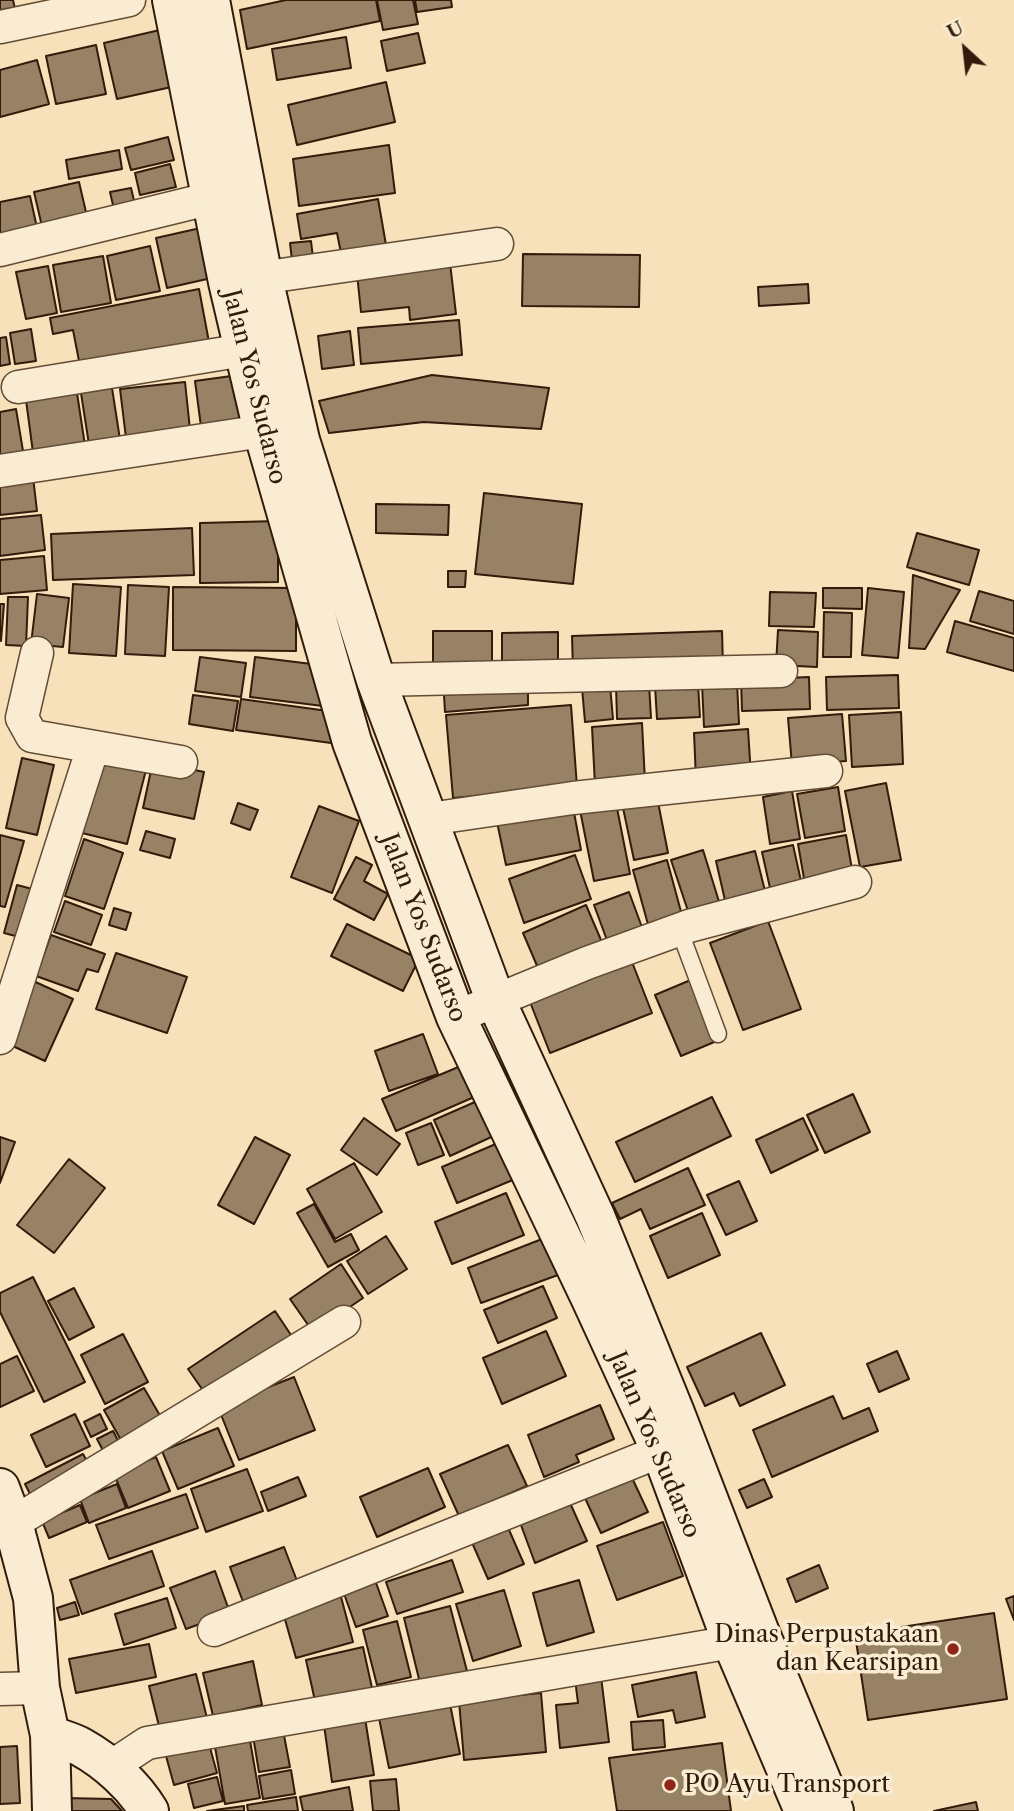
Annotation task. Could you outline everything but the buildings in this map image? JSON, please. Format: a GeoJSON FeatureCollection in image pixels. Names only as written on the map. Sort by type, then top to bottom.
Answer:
{"type":"FeatureCollection","features":[{"type":"Feature","properties":{"kind":"main road","name":"Jalan Yos Sudarso"},"geometry":{"type":"LineString","coordinates":[[172,0],[212,198],[245,280],[300,440],[309,528],[352,742],[456,1017],[591,1299],[746,1637],[834,1811]]}},
{"type":"Feature","properties":{"kind":"main road","name":"Jalan Yos Sudarso"},"geometry":{"type":"LineString","coordinates":[[210,0],[245,280],[244,350],[263,431],[376,680],[495,999],[595,1216],[675,1413],[804,1811]]}},
{"type":"Feature","properties":{"kind":"main road"},"geometry":{"type":"LineString","coordinates":[[0,1488],[13,1523],[33,1598],[40,1688],[50,1735],[51,1811]]}},
{"type":"Feature","properties":{"kind":"main road"},"geometry":{"type":"LineString","coordinates":[[50,1735],[81,1747],[109,1768],[137,1791],[149,1811]]}},
{"type":"Feature","properties":{"kind":"street"},"geometry":{"type":"LineString","coordinates":[[0,27],[129,0]]}},
{"type":"Feature","properties":{"kind":"street"},"geometry":{"type":"LineString","coordinates":[[0,250],[212,198]]}},
{"type":"Feature","properties":{"kind":"street"},"geometry":{"type":"LineString","coordinates":[[245,280],[497,244]]}},
{"type":"Feature","properties":{"kind":"street"},"geometry":{"type":"LineString","coordinates":[[18,387],[244,350]]}},
{"type":"Feature","properties":{"kind":"street"},"geometry":{"type":"LineString","coordinates":[[0,471],[263,431]]}},
{"type":"Feature","properties":{"kind":"street"},"geometry":{"type":"LineString","coordinates":[[37,653],[22,718],[32,736],[181,762]]}},
{"type":"Feature","properties":{"kind":"street"},"geometry":{"type":"LineString","coordinates":[[376,680],[781,670]]}},
{"type":"Feature","properties":{"kind":"street"},"geometry":{"type":"LineString","coordinates":[[0,1038],[93,747]]}},
{"type":"Feature","properties":{"kind":"street"},"geometry":{"type":"LineString","coordinates":[[429,818],[573,798],[826,771]]}},
{"type":"Feature","properties":{"kind":"street"},"geometry":{"type":"LineString","coordinates":[[456,1017],[495,999],[679,929],[855,882]]}},
{"type":"Feature","properties":{"kind":"street"},"geometry":{"type":"LineString","coordinates":[[13,1523],[344,1322]]}},
{"type":"Feature","properties":{"kind":"street"},"geometry":{"type":"LineString","coordinates":[[214,1630],[661,1451]]}},
{"type":"Feature","properties":{"kind":"street"},"geometry":{"type":"LineString","coordinates":[[109,1768],[146,1743],[746,1637]]}},
{"type":"Feature","properties":{"kind":"street"},"geometry":{"type":"LineString","coordinates":[[0,1689],[40,1688]]}},
{"type":"Feature","properties":{"kind":"lane"},"geometry":{"type":"LineString","coordinates":[[679,929],[718,1034]]}},
{"type":"Feature","properties":{"kind":"place","name":"Dinas Perpustakaan dan Kearsipan"},"geometry":{"type":"Point","coordinates":[953,1649]}},
{"type":"Feature","properties":{"kind":"place","name":"PO Ayu Transport"},"geometry":{"type":"Point","coordinates":[670,1785]}}]}
